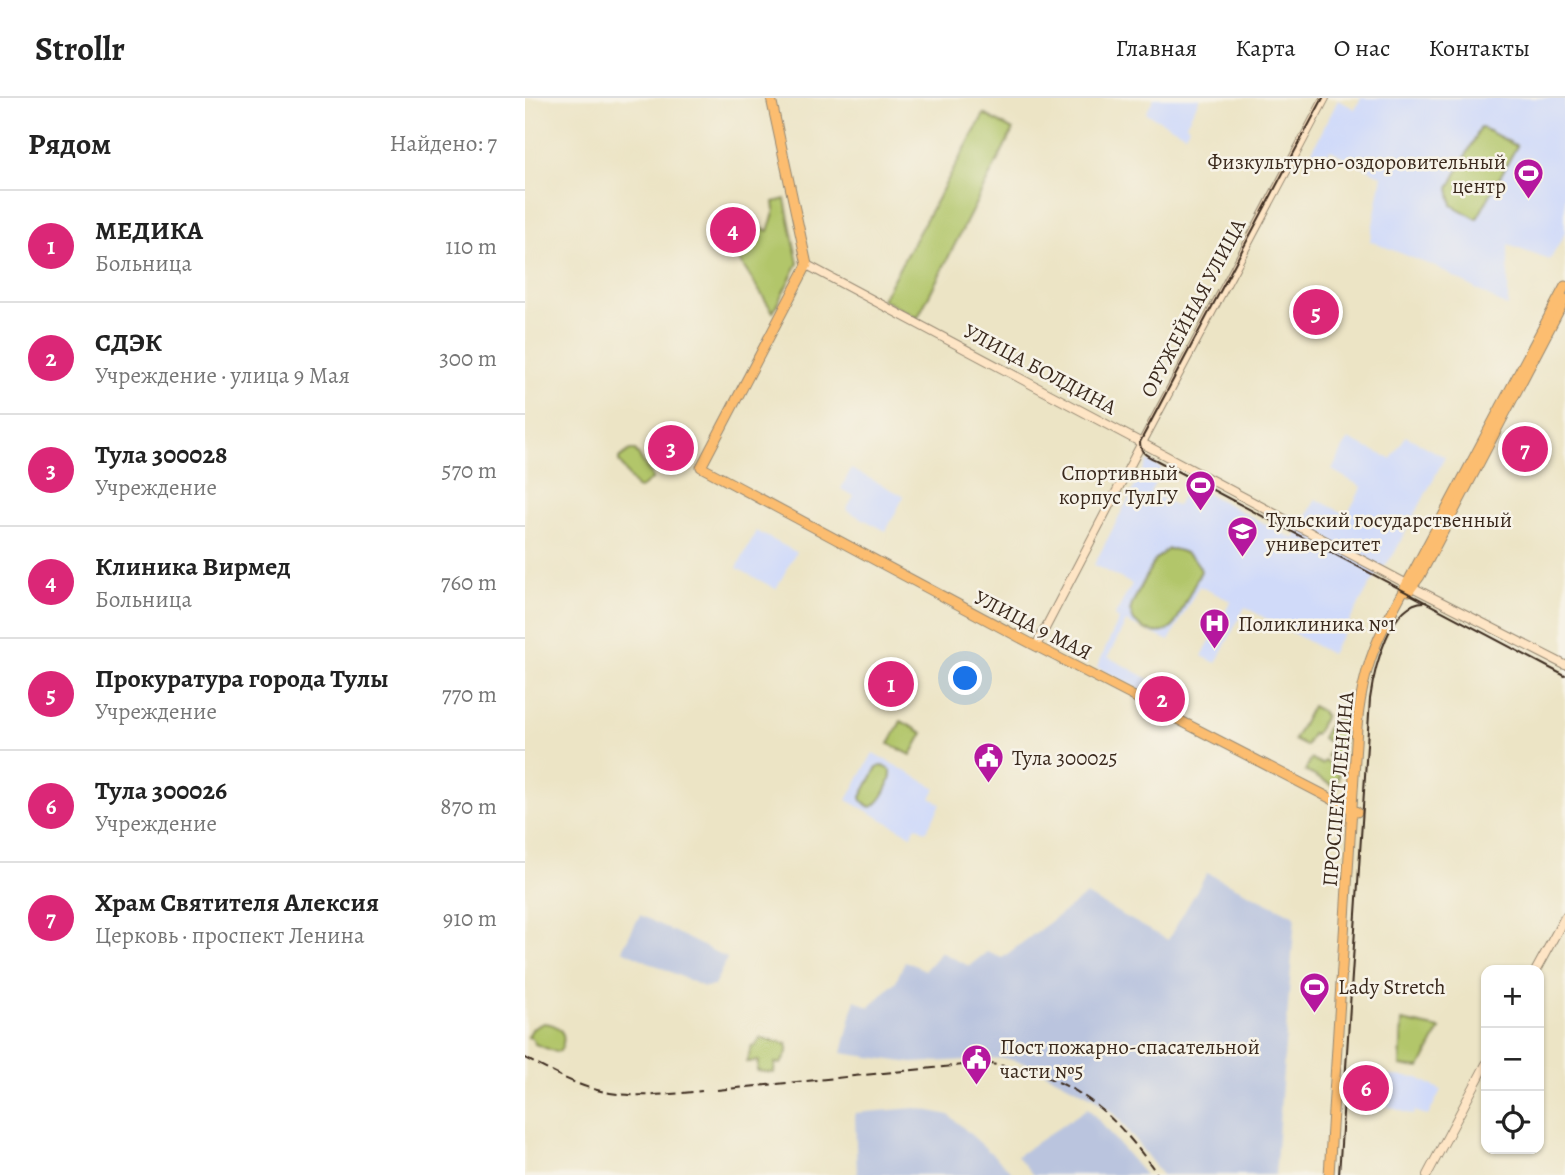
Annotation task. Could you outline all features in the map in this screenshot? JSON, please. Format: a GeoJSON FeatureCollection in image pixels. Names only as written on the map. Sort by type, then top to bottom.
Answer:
{"type":"FeatureCollection","features":[{"type":"Feature","properties":{"kind":"main road"},"geometry":{"type":"LineString","coordinates":[[771,98],[807,265]]}},
{"type":"Feature","properties":{"kind":"main road","name":"УЛИЦА 9 МАЯ"},"geometry":{"type":"LineString","coordinates":[[807,265],[701,467],[1036,646],[1354,811]]}},
{"type":"Feature","properties":{"kind":"main road","name":"ПРОСПЕКТ ЛЕНИНА"},"geometry":{"type":"LineString","coordinates":[[1515,389],[1565,286]]}},
{"type":"Feature","properties":{"kind":"main road","name":"ПРОСПЕКТ ЛЕНИНА"},"geometry":{"type":"LineString","coordinates":[[1331,1175],[1354,811],[1371,672],[1388,628],[1410,585],[1565,299]]}},
{"type":"Feature","properties":{"kind":"main road","name":"ПРОСПЕКТ ЛЕНИНА"},"geometry":{"type":"LineString","coordinates":[[1354,811],[1353,790],[1361,694],[1373,651],[1410,585]]}},
{"type":"Feature","properties":{"kind":"street","name":"ОРУЖЕЙНАЯ УЛИЦА"},"geometry":{"type":"LineString","coordinates":[[1036,646],[1325,98]]}},
{"type":"Feature","properties":{"kind":"street","name":"УЛИЦА БОЛДИНА"},"geometry":{"type":"LineString","coordinates":[[807,265],[1565,665]]}},
{"type":"Feature","properties":{"kind":"street"},"geometry":{"type":"LineString","coordinates":[[1539,965],[1565,917]]}},
{"type":"Feature","properties":{"kind":"street"},"geometry":{"type":"LineString","coordinates":[[1544,966],[1565,926]]}},
{"type":"Feature","properties":{"kind":"street"},"geometry":{"type":"LineString","coordinates":[[1427,1175],[1481,1073]]}},
{"type":"Feature","properties":{"kind":"street"},"geometry":{"type":"LineString","coordinates":[[1433,1175],[1481,1085]]}},
{"type":"Feature","properties":{"kind":"shaded area"},"geometry":{"type":"Polygon","coordinates":[[[1154,98],[1200,98],[1186,124],[1189,127],[1185,134],[1146,113],[1154,98]]]}},
{"type":"Feature","properties":{"kind":"shaded area"},"geometry":{"type":"Polygon","coordinates":[[[1361,98],[1565,98],[1565,233],[1550,260],[1508,245],[1508,307],[1438,268],[1370,241],[1382,176],[1330,150],[1324,160],[1311,153],[1338,100],[1355,109],[1361,98]]]}},
{"type":"Feature","properties":{"kind":"shaded area","name":"Тульский государственный университет"},"geometry":{"type":"Polygon","coordinates":[[[1406,436],[1445,457],[1394,554],[1370,585],[1331,654],[1245,607],[1216,663],[1202,656],[1231,601],[1199,586],[1169,641],[1126,622],[1108,657],[1153,681],[1147,693],[1097,667],[1119,619],[1114,617],[1132,584],[1094,565],[1148,461],[1162,469],[1150,493],[1177,506],[1189,484],[1294,539],[1316,499],[1347,515],[1362,487],[1332,470],[1348,439],[1391,459],[1406,436]]]}},
{"type":"Feature","properties":{"kind":"shaded area"},"geometry":{"type":"Polygon","coordinates":[[[851,469],[904,496],[886,531],[846,510],[854,496],[841,489],[851,469]]]}},
{"type":"Feature","properties":{"kind":"shaded area"},"geometry":{"type":"Polygon","coordinates":[[[756,531],[796,552],[776,589],[737,568],[756,531]]]}},
{"type":"Feature","properties":{"kind":"shaded area"},"geometry":{"type":"Polygon","coordinates":[[[873,753],[936,788],[931,798],[941,804],[926,832],[916,826],[911,835],[847,800],[873,753]]]}},
{"type":"Feature","properties":{"kind":"shaded area"},"geometry":{"type":"Polygon","coordinates":[[[1207,873],[1295,916],[1275,1175],[1162,1175],[1115,1114],[1092,1097],[1028,1064],[1003,1058],[912,1063],[842,1053],[855,1000],[870,1007],[896,981],[905,961],[925,970],[941,952],[969,966],[987,952],[1002,958],[1086,895],[1168,940],[1207,873]]]}},
{"type":"Feature","properties":{"kind":"shaded area"},"geometry":{"type":"Polygon","coordinates":[[[640,915],[727,958],[714,986],[704,987],[622,950],[640,915]]]}},
{"type":"Feature","properties":{"kind":"shaded area"},"geometry":{"type":"Polygon","coordinates":[[[1380,1075],[1418,1078],[1441,1090],[1428,1116],[1415,1111],[1413,1115],[1378,1103],[1380,1075]]]}},
{"type":"Feature","properties":{"kind":"shaded area"},"geometry":{"type":"Polygon","coordinates":[[[916,1108],[949,1115],[1012,1172],[1009,1175],[857,1175],[855,1113],[916,1108]]]}},
{"type":"Feature","properties":{"kind":"shaded area"},"geometry":{"type":"Polygon","coordinates":[[[1088,1108],[1145,1175],[1033,1175],[1017,1156],[1088,1108]]]}},
{"type":"Feature","properties":{"kind":"green space"},"geometry":{"type":"Polygon","coordinates":[[[984,114],[1013,130],[916,321],[916,317],[882,299],[984,114]]]}},
{"type":"Feature","properties":{"kind":"green space"},"geometry":{"type":"Polygon","coordinates":[[[1481,127],[1517,146],[1477,219],[1452,205],[1449,188],[1481,127]]]}},
{"type":"Feature","properties":{"kind":"green space"},"geometry":{"type":"Polygon","coordinates":[[[785,199],[798,263],[773,312],[734,252],[750,223],[768,231],[775,210],[774,202],[785,199]]]}},
{"type":"Feature","properties":{"kind":"green space"},"geometry":{"type":"Polygon","coordinates":[[[630,450],[635,450],[652,476],[652,479],[639,489],[619,461],[619,458],[630,450]]]}},
{"type":"Feature","properties":{"kind":"green space"},"geometry":{"type":"Polygon","coordinates":[[[1168,549],[1179,550],[1188,555],[1201,571],[1174,626],[1159,633],[1143,628],[1134,621],[1130,611],[1155,560],[1168,549]]]}},
{"type":"Feature","properties":{"kind":"green space"},"geometry":{"type":"Polygon","coordinates":[[[1312,706],[1325,716],[1306,746],[1294,740],[1312,706]]]}},
{"type":"Feature","properties":{"kind":"green space"},"geometry":{"type":"Polygon","coordinates":[[[1336,717],[1346,723],[1341,762],[1327,756],[1333,744],[1322,738],[1332,719],[1335,720],[1336,717]]]}},
{"type":"Feature","properties":{"kind":"green space"},"geometry":{"type":"Polygon","coordinates":[[[901,721],[923,733],[911,755],[889,744],[901,721]]]}},
{"type":"Feature","properties":{"kind":"green space"},"geometry":{"type":"Polygon","coordinates":[[[1311,759],[1322,764],[1325,761],[1337,767],[1337,788],[1305,771],[1311,759]]]}},
{"type":"Feature","properties":{"kind":"green space"},"geometry":{"type":"Polygon","coordinates":[[[883,766],[891,771],[890,780],[886,791],[870,807],[861,797],[877,767],[883,766]]]}},
{"type":"Feature","properties":{"kind":"green space"},"geometry":{"type":"Polygon","coordinates":[[[1402,1021],[1440,1029],[1420,1068],[1400,1066],[1402,1021]]]}},
{"type":"Feature","properties":{"kind":"green space"},"geometry":{"type":"Polygon","coordinates":[[[543,1023],[561,1031],[564,1040],[560,1051],[535,1044],[532,1038],[528,1037],[532,1029],[543,1023]]]}},
{"type":"Feature","properties":{"kind":"green space"},"geometry":{"type":"Polygon","coordinates":[[[760,1038],[787,1044],[787,1052],[781,1064],[775,1063],[774,1073],[757,1071],[758,1061],[747,1062],[751,1047],[756,1045],[760,1038]]]}},
{"type":"Feature","properties":{"kind":"tram line"},"geometry":{"type":"LineString","coordinates":[[1323,98],[1140,442],[1141,449],[1150,457],[1565,676]]}},
{"type":"Feature","properties":{"kind":"tram line"},"geometry":{"type":"LineString","coordinates":[[1339,1175],[1370,699],[1380,655],[1394,624],[1413,604],[1426,602]]}},
{"type":"Feature","properties":{"kind":"railway"},"geometry":{"type":"LineString","coordinates":[[525,1058],[555,1074],[599,1091],[644,1095],[702,1091]]}},
{"type":"Feature","properties":{"kind":"railway"},"geometry":{"type":"LineString","coordinates":[[717,1090],[983,1063],[1013,1068],[1040,1075],[1085,1097],[1122,1130],[1158,1175]]}},
{"type":"Feature","properties":{"kind":"place","name":"Физкультурно-оздоровительный центр"},"geometry":{"type":"Point","coordinates":[1529,201]}},
{"type":"Feature","properties":{"kind":"place","name":"Клиника Вирмед"},"geometry":{"type":"Point","coordinates":[733,230]}},
{"type":"Feature","properties":{"kind":"place","name":"Прокуратура города Тулы"},"geometry":{"type":"Point","coordinates":[1316,312]}},
{"type":"Feature","properties":{"kind":"place","name":"Тула 300028"},"geometry":{"type":"Point","coordinates":[671,448]}},
{"type":"Feature","properties":{"kind":"place","name":"Храм Святителя Алексия"},"geometry":{"type":"Point","coordinates":[1525,449]}},
{"type":"Feature","properties":{"kind":"place","name":"Спортивный корпус ТулГУ"},"geometry":{"type":"Point","coordinates":[1201,512]}},
{"type":"Feature","properties":{"kind":"place","name":"Тульский государственный университет"},"geometry":{"type":"Point","coordinates":[1243,559]}},
{"type":"Feature","properties":{"kind":"place","name":"Поликлиника №1"},"geometry":{"type":"Point","coordinates":[1215,651]}},
{"type":"Feature","properties":{"kind":"place","name":"МЕДИКА"},"geometry":{"type":"Point","coordinates":[891,684]}},
{"type":"Feature","properties":{"kind":"place","name":"СДЭК"},"geometry":{"type":"Point","coordinates":[1162,699]}},
{"type":"Feature","properties":{"kind":"place","name":"Тула 300025"},"geometry":{"type":"Point","coordinates":[989,785]}},
{"type":"Feature","properties":{"kind":"place","name":"Lady Stretch"},"geometry":{"type":"Point","coordinates":[1315,1014]}},
{"type":"Feature","properties":{"kind":"place","name":"Пост пожарно-спасательной части №5"},"geometry":{"type":"Point","coordinates":[977,1086]}},
{"type":"Feature","properties":{"kind":"place","name":"Тула 300026"},"geometry":{"type":"Point","coordinates":[1366,1088]}}]}
